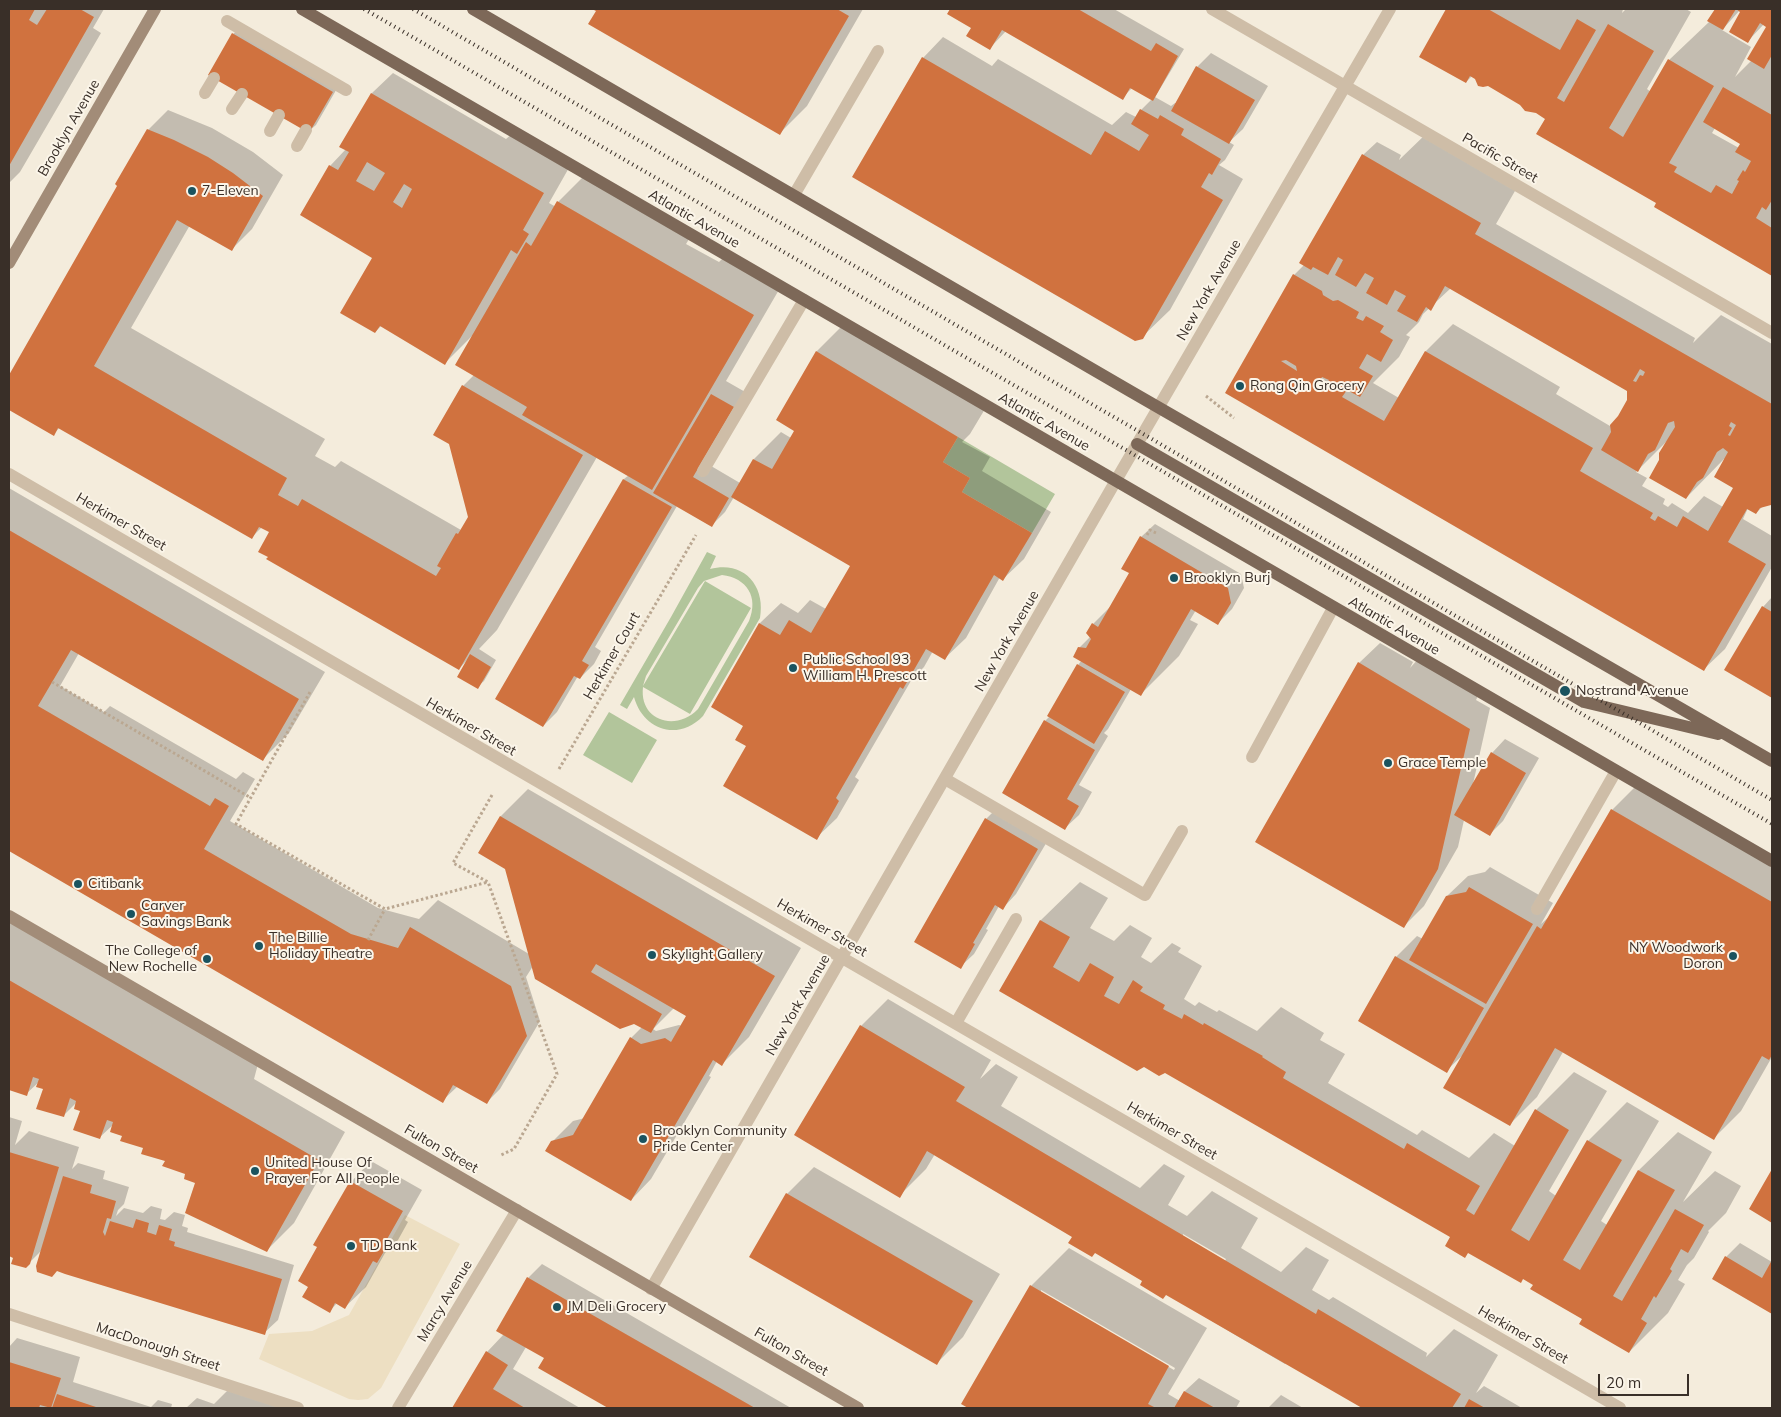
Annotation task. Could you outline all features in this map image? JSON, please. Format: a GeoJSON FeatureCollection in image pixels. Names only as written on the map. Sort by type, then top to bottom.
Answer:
{"type":"FeatureCollection","features":[{"type":"Feature","properties":{"kind":"main road","name":"Brooklyn Avenue"},"geometry":{"type":"LineString","coordinates":[[9,263],[155,9]]}},
{"type":"Feature","properties":{"kind":"main road","name":"Atlantic Avenue"},"geometry":{"type":"LineString","coordinates":[[302,9],[1115,482],[1772,861]]}},
{"type":"Feature","properties":{"kind":"main road"},"geometry":{"type":"LineString","coordinates":[[473,9],[1772,761]]}},
{"type":"Feature","properties":{"kind":"main road"},"geometry":{"type":"LineString","coordinates":[[1137,444],[1584,702],[1732,737]]}},
{"type":"Feature","properties":{"kind":"main road","name":"Fulton Street"},"geometry":{"type":"LineString","coordinates":[[9,916],[858,1408]]}},
{"type":"Feature","properties":{"kind":"street","name":"Pacific Street"},"geometry":{"type":"LineString","coordinates":[[1212,9],[1772,333]]}},
{"type":"Feature","properties":{"kind":"street","name":"New York Avenue"},"geometry":{"type":"LineString","coordinates":[[651,1289],[1115,482],[1390,9]]}},
{"type":"Feature","properties":{"kind":"street"},"geometry":{"type":"LineString","coordinates":[[227,21],[239,33],[331,86],[346,90]]}},
{"type":"Feature","properties":{"kind":"street"},"geometry":{"type":"LineString","coordinates":[[794,195],[878,52]]}},
{"type":"Feature","properties":{"kind":"street"},"geometry":{"type":"LineString","coordinates":[[205,93],[214,78]]}},
{"type":"Feature","properties":{"kind":"street"},"geometry":{"type":"LineString","coordinates":[[232,109],[242,94]]}},
{"type":"Feature","properties":{"kind":"street"},"geometry":{"type":"LineString","coordinates":[[270,131],[279,115]]}},
{"type":"Feature","properties":{"kind":"street"},"geometry":{"type":"LineString","coordinates":[[297,146],[306,130]]}},
{"type":"Feature","properties":{"kind":"street"},"geometry":{"type":"LineString","coordinates":[[703,471],[804,300]]}},
{"type":"Feature","properties":{"kind":"street","name":"Herkimer Street"},"geometry":{"type":"LineString","coordinates":[[9,474],[547,789],[956,1023],[1620,1408]]}},
{"type":"Feature","properties":{"kind":"street"},"geometry":{"type":"LineString","coordinates":[[1252,757],[1333,608]]}},
{"type":"Feature","properties":{"kind":"street"},"geometry":{"type":"LineString","coordinates":[[1537,909],[1616,771]]}},
{"type":"Feature","properties":{"kind":"street"},"geometry":{"type":"LineString","coordinates":[[945,779],[1145,895],[1182,831]]}},
{"type":"Feature","properties":{"kind":"street"},"geometry":{"type":"LineString","coordinates":[[956,1023],[1016,919]]}},
{"type":"Feature","properties":{"kind":"street","name":"Marcy Avenue"},"geometry":{"type":"LineString","coordinates":[[398,1408],[517,1210]]}},
{"type":"Feature","properties":{"kind":"street","name":"MacDonough Street"},"geometry":{"type":"LineString","coordinates":[[9,1314],[298,1408]]}},
{"type":"Feature","properties":{"kind":"path"},"geometry":{"type":"LineString","coordinates":[[1206,396],[1234,418]]}},
{"type":"Feature","properties":{"kind":"path"},"geometry":{"type":"LineString","coordinates":[[1147,535],[1150,530],[1156,533]]}},
{"type":"Feature","properties":{"kind":"path","name":"Herkimer Court"},"geometry":{"type":"LineString","coordinates":[[547,789],[696,535]]}},
{"type":"Feature","properties":{"kind":"path"},"geometry":{"type":"LineString","coordinates":[[52,682],[250,798]]}},
{"type":"Feature","properties":{"kind":"path"},"geometry":{"type":"LineString","coordinates":[[310,692],[236,824],[385,909],[488,882]]}},
{"type":"Feature","properties":{"kind":"path"},"geometry":{"type":"LineString","coordinates":[[492,795],[453,863],[488,882],[557,1074],[514,1149],[500,1155]]}},
{"type":"Feature","properties":{"kind":"path"},"geometry":{"type":"LineString","coordinates":[[368,940],[385,909]]}},
{"type":"Feature","properties":{"kind":"green space"},"geometry":{"type":"Polygon","coordinates":[[[958,437],[1055,494],[1032,533],[962,492],[970,478],[943,462],[958,437]]]}},
{"type":"Feature","properties":{"kind":"green space"},"geometry":{"type":"Polygon","coordinates":[[[707,552],[716,556],[710,569],[733,568],[742,572],[756,586],[759,595],[761,606],[760,618],[703,716],[683,729],[673,730],[662,729],[645,718],[634,697],[627,709],[620,705],[707,552]],[[722,575],[704,581],[698,588],[646,676],[643,686],[705,581],[751,608],[690,714],[643,687],[643,699],[653,715],[670,721],[680,720],[689,716],[698,709],[749,621],[753,604],[749,590],[738,580],[722,575]]]}},
{"type":"Feature","properties":{"kind":"green space"},"geometry":{"type":"Polygon","coordinates":[[[609,712],[657,740],[632,783],[583,755],[609,712]]]}},
{"type":"Feature","properties":{"kind":"shaded area"},"geometry":{"type":"Polygon","coordinates":[[[405,1215],[460,1244],[381,1388],[368,1399],[349,1399],[259,1359],[269,1334],[312,1331],[349,1315],[405,1215]]]}},
{"type":"Feature","properties":{"kind":"building"},"geometry":{"type":"Polygon","coordinates":[[[9,9],[35,9],[29,20],[37,25],[47,9],[80,9],[94,17],[9,166],[9,9]]]}},
{"type":"Feature","properties":{"kind":"building"},"geometry":{"type":"Polygon","coordinates":[[[592,9],[837,9],[849,16],[780,135],[588,24],[596,11],[592,9]]]}},
{"type":"Feature","properties":{"kind":"building"},"geometry":{"type":"Polygon","coordinates":[[[950,9],[1078,9],[1151,51],[1156,43],[1178,56],[1153,101],[1130,88],[1123,100],[1002,30],[990,50],[966,36],[971,28],[947,14],[950,9]]]}},
{"type":"Feature","properties":{"kind":"building"},"geometry":{"type":"Polygon","coordinates":[[[1446,9],[1488,9],[1560,50],[1577,19],[1596,30],[1557,98],[1564,102],[1608,24],[1654,51],[1609,128],[1623,137],[1668,59],[1714,86],[1669,163],[1677,167],[1674,172],[1711,193],[1716,185],[1732,194],[1739,181],[1737,180],[1743,170],[1745,172],[1751,161],[1735,152],[1740,144],[1703,122],[1723,87],[1772,115],[1772,200],[1766,210],[1762,207],[1756,218],[1772,228],[1772,276],[1654,207],[1656,203],[1536,134],[1545,119],[1536,113],[1525,111],[1520,105],[1488,86],[1478,86],[1475,79],[1470,76],[1466,83],[1419,57],[1446,9]]]}},
{"type":"Feature","properties":{"kind":"building"},"geometry":{"type":"Polygon","coordinates":[[[1715,9],[1736,9],[1723,30],[1707,21],[1715,9]]]}},
{"type":"Feature","properties":{"kind":"building"},"geometry":{"type":"Polygon","coordinates":[[[1736,9],[1772,9],[1772,55],[1764,69],[1747,59],[1766,27],[1760,23],[1748,43],[1729,32],[1740,12],[1736,9]]]}},
{"type":"Feature","properties":{"kind":"building"},"geometry":{"type":"Polygon","coordinates":[[[232,33],[333,92],[309,133],[208,75],[232,33]]]}},
{"type":"Feature","properties":{"kind":"building"},"geometry":{"type":"Polygon","coordinates":[[[922,57],[1091,155],[1105,131],[1139,151],[1149,135],[1131,124],[1140,109],[1158,119],[1160,115],[1184,129],[1181,135],[1221,159],[1212,175],[1209,173],[1201,187],[1223,200],[1143,339],[1135,341],[852,177],[922,57]]]}},
{"type":"Feature","properties":{"kind":"building"},"geometry":{"type":"Polygon","coordinates":[[[1196,66],[1255,100],[1229,144],[1171,111],[1196,66]]]}},
{"type":"Feature","properties":{"kind":"building"},"geometry":{"type":"Polygon","coordinates":[[[371,93],[544,193],[523,230],[529,234],[517,254],[511,250],[445,365],[380,326],[375,333],[340,313],[372,258],[300,215],[329,165],[338,170],[349,152],[339,147],[371,93]],[[367,162],[356,181],[374,191],[385,173],[367,162]],[[404,184],[393,202],[402,208],[412,189],[404,184]]]}},
{"type":"Feature","properties":{"kind":"building"},"geometry":{"type":"Polygon","coordinates":[[[147,129],[208,157],[263,196],[232,251],[177,220],[94,366],[287,478],[278,495],[298,506],[302,499],[436,576],[441,568],[437,566],[456,533],[458,534],[468,517],[449,444],[433,435],[462,385],[583,455],[459,670],[266,559],[268,557],[258,552],[269,532],[259,527],[252,539],[58,428],[54,436],[9,410],[9,375],[117,186],[115,184],[147,129]]]}},
{"type":"Feature","properties":{"kind":"building"},"geometry":{"type":"Polygon","coordinates":[[[1362,154],[1481,223],[1475,234],[1772,404],[1772,503],[1760,508],[1756,514],[1747,509],[1728,542],[1766,564],[1704,671],[1225,393],[1293,274],[1322,291],[1323,295],[1333,301],[1338,300],[1359,312],[1356,318],[1363,321],[1366,316],[1384,326],[1380,332],[1393,340],[1381,362],[1367,354],[1359,368],[1373,376],[1360,397],[1347,390],[1342,397],[1384,421],[1425,351],[1593,448],[1580,471],[1653,513],[1650,518],[1655,521],[1658,516],[1677,527],[1683,516],[1708,531],[1733,488],[1714,477],[1728,452],[1723,448],[1717,452],[1703,478],[1697,482],[1686,499],[1649,478],[1659,460],[1659,453],[1675,427],[1674,421],[1668,423],[1655,450],[1648,454],[1638,472],[1601,450],[1611,432],[1610,425],[1618,416],[1627,400],[1627,391],[1445,286],[1431,311],[1426,307],[1417,322],[1397,311],[1406,296],[1395,290],[1387,305],[1366,293],[1374,278],[1365,273],[1356,287],[1335,275],[1343,260],[1338,257],[1328,275],[1313,267],[1311,270],[1299,263],[1362,154]],[[1286,360],[1281,361],[1297,371],[1296,366],[1286,360]],[[1640,369],[1633,381],[1636,382],[1640,375],[1643,376],[1645,372],[1640,369]],[[1322,377],[1319,383],[1325,387],[1329,380],[1322,377]],[[1731,422],[1729,426],[1732,428],[1728,435],[1730,436],[1736,425],[1731,422]]]}},
{"type":"Feature","properties":{"kind":"building"},"geometry":{"type":"Polygon","coordinates":[[[557,201],[754,315],[652,490],[522,415],[527,407],[455,365],[526,242],[531,246],[557,201]]]}},
{"type":"Feature","properties":{"kind":"building"},"geometry":{"type":"Polygon","coordinates":[[[816,351],[958,437],[943,462],[970,478],[962,492],[1032,533],[1003,581],[994,575],[945,660],[926,649],[903,689],[900,687],[836,798],[839,801],[817,840],[723,786],[746,746],[735,740],[743,726],[711,707],[759,623],[780,635],[789,620],[811,633],[850,566],[731,497],[753,459],[772,469],[794,431],[776,420],[816,351]]]}},
{"type":"Feature","properties":{"kind":"building"},"geometry":{"type":"Polygon","coordinates":[[[711,394],[734,407],[693,477],[729,498],[712,527],[653,493],[711,394]]]}},
{"type":"Feature","properties":{"kind":"building"},"geometry":{"type":"Polygon","coordinates":[[[623,479],[672,507],[582,661],[589,665],[580,679],[574,676],[543,727],[495,699],[623,479]]]}},
{"type":"Feature","properties":{"kind":"building"},"geometry":{"type":"Polygon","coordinates":[[[9,530],[299,699],[263,761],[71,650],[38,706],[210,806],[215,798],[229,806],[204,849],[351,934],[398,948],[410,927],[511,986],[527,1036],[487,1104],[453,1085],[443,1103],[9,851],[9,530]]]}},
{"type":"Feature","properties":{"kind":"building"},"geometry":{"type":"Polygon","coordinates":[[[1140,536],[1228,588],[1231,603],[1218,625],[1191,609],[1141,696],[1073,657],[1078,647],[1086,648],[1091,639],[1086,633],[1092,623],[1098,627],[1129,573],[1121,569],[1140,536]]]}},
{"type":"Feature","properties":{"kind":"building"},"geometry":{"type":"Polygon","coordinates":[[[1762,606],[1772,612],[1772,698],[1724,670],[1762,606]]]}},
{"type":"Feature","properties":{"kind":"building"},"geometry":{"type":"Polygon","coordinates":[[[470,654],[491,667],[478,689],[457,677],[470,654]]]}},
{"type":"Feature","properties":{"kind":"building"},"geometry":{"type":"Polygon","coordinates":[[[1358,662],[1470,729],[1438,869],[1404,928],[1255,842],[1358,662]]]}},
{"type":"Feature","properties":{"kind":"building"},"geometry":{"type":"Polygon","coordinates":[[[1077,664],[1125,692],[1094,744],[1047,716],[1077,664]]]}},
{"type":"Feature","properties":{"kind":"building"},"geometry":{"type":"Polygon","coordinates":[[[1044,720],[1095,750],[1067,799],[1079,806],[1065,830],[1002,793],[1044,720]]]}},
{"type":"Feature","properties":{"kind":"building"},"geometry":{"type":"Polygon","coordinates":[[[1491,752],[1526,773],[1490,836],[1454,815],[1491,752]]]}},
{"type":"Feature","properties":{"kind":"building"},"geometry":{"type":"Polygon","coordinates":[[[1611,809],[1772,902],[1772,1055],[1769,1060],[1762,1056],[1714,1140],[1555,1048],[1510,1126],[1443,1088],[1537,926],[1541,929],[1611,809]]]}},
{"type":"Feature","properties":{"kind":"building"},"geometry":{"type":"Polygon","coordinates":[[[500,816],[775,976],[722,1066],[713,1060],[631,1201],[545,1151],[551,1141],[573,1135],[630,1037],[641,1044],[665,1038],[671,1042],[686,1016],[596,964],[591,972],[662,1014],[651,1033],[634,1024],[620,1029],[535,979],[505,869],[478,853],[500,816]]]}},
{"type":"Feature","properties":{"kind":"building"},"geometry":{"type":"Polygon","coordinates":[[[985,818],[1038,849],[1003,910],[995,905],[973,943],[975,944],[961,969],[914,942],[985,818]]]}},
{"type":"Feature","properties":{"kind":"building"},"geometry":{"type":"Polygon","coordinates":[[[1469,887],[1533,924],[1486,1004],[1409,960],[1446,896],[1466,892],[1469,887]]]}},
{"type":"Feature","properties":{"kind":"building"},"geometry":{"type":"Polygon","coordinates":[[[1040,920],[1070,937],[1053,967],[1079,982],[1090,963],[1114,977],[1104,996],[1119,1004],[1133,980],[1143,987],[1140,991],[1165,1005],[1163,1009],[1182,1019],[1184,1014],[1203,1025],[1204,1023],[1263,1056],[1286,1072],[1283,1078],[1404,1149],[1407,1143],[1480,1186],[1466,1210],[1474,1215],[1535,1109],[1569,1130],[1511,1230],[1529,1241],[1587,1140],[1622,1160],[1563,1260],[1580,1270],[1638,1170],[1675,1190],[1613,1296],[1622,1301],[1675,1209],[1704,1225],[1688,1253],[1681,1249],[1670,1269],[1672,1271],[1656,1298],[1654,1296],[1641,1319],[1647,1323],[1629,1353],[1579,1324],[1582,1319],[1530,1289],[1533,1285],[1523,1279],[1521,1283],[1468,1253],[1465,1258],[1445,1246],[1450,1237],[1165,1073],[1159,1076],[1144,1067],[1137,1071],[999,991],[1040,920]]]}},
{"type":"Feature","properties":{"kind":"building"},"geometry":{"type":"Polygon","coordinates":[[[1395,956],[1484,1008],[1447,1073],[1358,1021],[1395,956]]]}},
{"type":"Feature","properties":{"kind":"building"},"geometry":{"type":"Polygon","coordinates":[[[9,980],[319,1160],[267,1252],[185,1213],[195,1183],[184,1179],[185,1174],[162,1166],[165,1161],[141,1154],[143,1148],[120,1141],[122,1136],[110,1132],[113,1122],[107,1120],[100,1139],[73,1130],[80,1111],[74,1109],[76,1101],[70,1098],[64,1117],[36,1109],[43,1089],[36,1087],[39,1079],[33,1077],[27,1096],[9,1090],[9,980]]]}},
{"type":"Feature","properties":{"kind":"building"},"geometry":{"type":"Polygon","coordinates":[[[860,1025],[965,1087],[956,1101],[1316,1314],[1318,1309],[1461,1394],[1452,1408],[1362,1408],[1166,1295],[1163,1299],[1140,1285],[1142,1281],[1095,1253],[1092,1257],[1068,1243],[1072,1237],[927,1151],[900,1198],[794,1135],[860,1025]]]}},
{"type":"Feature","properties":{"kind":"building"},"geometry":{"type":"Polygon","coordinates":[[[9,1152],[59,1167],[30,1264],[26,1268],[11,1264],[13,1258],[9,1256],[9,1152]]]}},
{"type":"Feature","properties":{"kind":"building"},"geometry":{"type":"Polygon","coordinates":[[[1772,1169],[1772,1223],[1749,1209],[1772,1169]]]}},
{"type":"Feature","properties":{"kind":"building"},"geometry":{"type":"Polygon","coordinates":[[[63,1176],[92,1185],[90,1193],[116,1201],[111,1219],[107,1218],[103,1232],[105,1236],[110,1221],[133,1228],[136,1219],[149,1223],[147,1232],[156,1235],[159,1225],[172,1229],[169,1240],[175,1242],[174,1246],[282,1279],[265,1335],[57,1271],[52,1277],[37,1272],[36,1266],[63,1176]]]}},
{"type":"Feature","properties":{"kind":"building","name":"TD Bank"},"geometry":{"type":"Polygon","coordinates":[[[350,1181],[403,1211],[386,1241],[389,1243],[377,1263],[373,1261],[345,1309],[335,1303],[330,1313],[302,1297],[308,1287],[298,1281],[317,1247],[313,1245],[350,1181]]]}},
{"type":"Feature","properties":{"kind":"building"},"geometry":{"type":"Polygon","coordinates":[[[786,1193],[973,1301],[937,1365],[749,1257],[786,1193]]]}},
{"type":"Feature","properties":{"kind":"building"},"geometry":{"type":"Polygon","coordinates":[[[1725,1256],[1762,1278],[1772,1260],[1772,1314],[1712,1279],[1725,1256]]]}},
{"type":"Feature","properties":{"kind":"building"},"geometry":{"type":"Polygon","coordinates":[[[527,1277],[755,1408],[608,1408],[538,1368],[544,1358],[496,1331],[527,1277]]]}},
{"type":"Feature","properties":{"kind":"building"},"geometry":{"type":"Polygon","coordinates":[[[1030,1285],[1169,1366],[1148,1404],[1156,1408],[968,1408],[961,1404],[1030,1285]]]}},
{"type":"Feature","properties":{"kind":"building"},"geometry":{"type":"Polygon","coordinates":[[[486,1351],[508,1365],[493,1389],[525,1408],[452,1408],[486,1351]]]}},
{"type":"Feature","properties":{"kind":"building"},"geometry":{"type":"Polygon","coordinates":[[[9,1362],[61,1378],[51,1408],[40,1405],[39,1408],[9,1408],[9,1362]]]}},
{"type":"Feature","properties":{"kind":"building"},"geometry":{"type":"Polygon","coordinates":[[[1184,1391],[1206,1403],[1215,1408],[1174,1408],[1184,1391]]]}},
{"type":"Feature","properties":{"kind":"building"},"geometry":{"type":"Polygon","coordinates":[[[57,1394],[99,1408],[52,1408],[57,1394]]]}},
{"type":"Feature","properties":{"kind":"building"},"geometry":{"type":"Polygon","coordinates":[[[1469,1399],[1485,1408],[1464,1408],[1469,1399]]]}},
{"type":"Feature","properties":{"kind":"railway"},"geometry":{"type":"LineString","coordinates":[[364,9],[1772,824]]}},
{"type":"Feature","properties":{"kind":"railway"},"geometry":{"type":"LineString","coordinates":[[413,9],[1772,800]]}},
{"type":"Feature","properties":{"kind":"place","name":"7-Eleven"},"geometry":{"type":"Point","coordinates":[192,191]}},
{"type":"Feature","properties":{"kind":"place","name":"Rong Qin Grocery"},"geometry":{"type":"Point","coordinates":[1240,386]}},
{"type":"Feature","properties":{"kind":"place","name":"Brooklyn Burj"},"geometry":{"type":"Point","coordinates":[1174,578]}},
{"type":"Feature","properties":{"kind":"place","name":"Public School 93 William H. Prescott"},"geometry":{"type":"Point","coordinates":[793,668]}},
{"type":"Feature","properties":{"kind":"place","name":"Nostrand Avenue"},"geometry":{"type":"Point","coordinates":[1565,691]}},
{"type":"Feature","properties":{"kind":"place","name":"Grace Temple"},"geometry":{"type":"Point","coordinates":[1388,763]}},
{"type":"Feature","properties":{"kind":"place","name":"Citibank"},"geometry":{"type":"Point","coordinates":[78,884]}},
{"type":"Feature","properties":{"kind":"place","name":"Carver Savings Bank"},"geometry":{"type":"Point","coordinates":[131,914]}},
{"type":"Feature","properties":{"kind":"place","name":"The Billie Holiday Theatre"},"geometry":{"type":"Point","coordinates":[259,946]}},
{"type":"Feature","properties":{"kind":"place","name":"Skylight Gallery"},"geometry":{"type":"Point","coordinates":[652,955]}},
{"type":"Feature","properties":{"kind":"place","name":"NY Woodwork Doron"},"geometry":{"type":"Point","coordinates":[1733,956]}},
{"type":"Feature","properties":{"kind":"place","name":"The College of New Rochelle"},"geometry":{"type":"Point","coordinates":[207,959]}},
{"type":"Feature","properties":{"kind":"place","name":"Brooklyn Community Pride Center"},"geometry":{"type":"Point","coordinates":[643,1139]}},
{"type":"Feature","properties":{"kind":"place","name":"United House Of Prayer For All People"},"geometry":{"type":"Point","coordinates":[255,1171]}},
{"type":"Feature","properties":{"kind":"place","name":"TD Bank"},"geometry":{"type":"Point","coordinates":[351,1246]}},
{"type":"Feature","properties":{"kind":"place","name":"JM Deli Grocery"},"geometry":{"type":"Point","coordinates":[557,1307]}}]}
